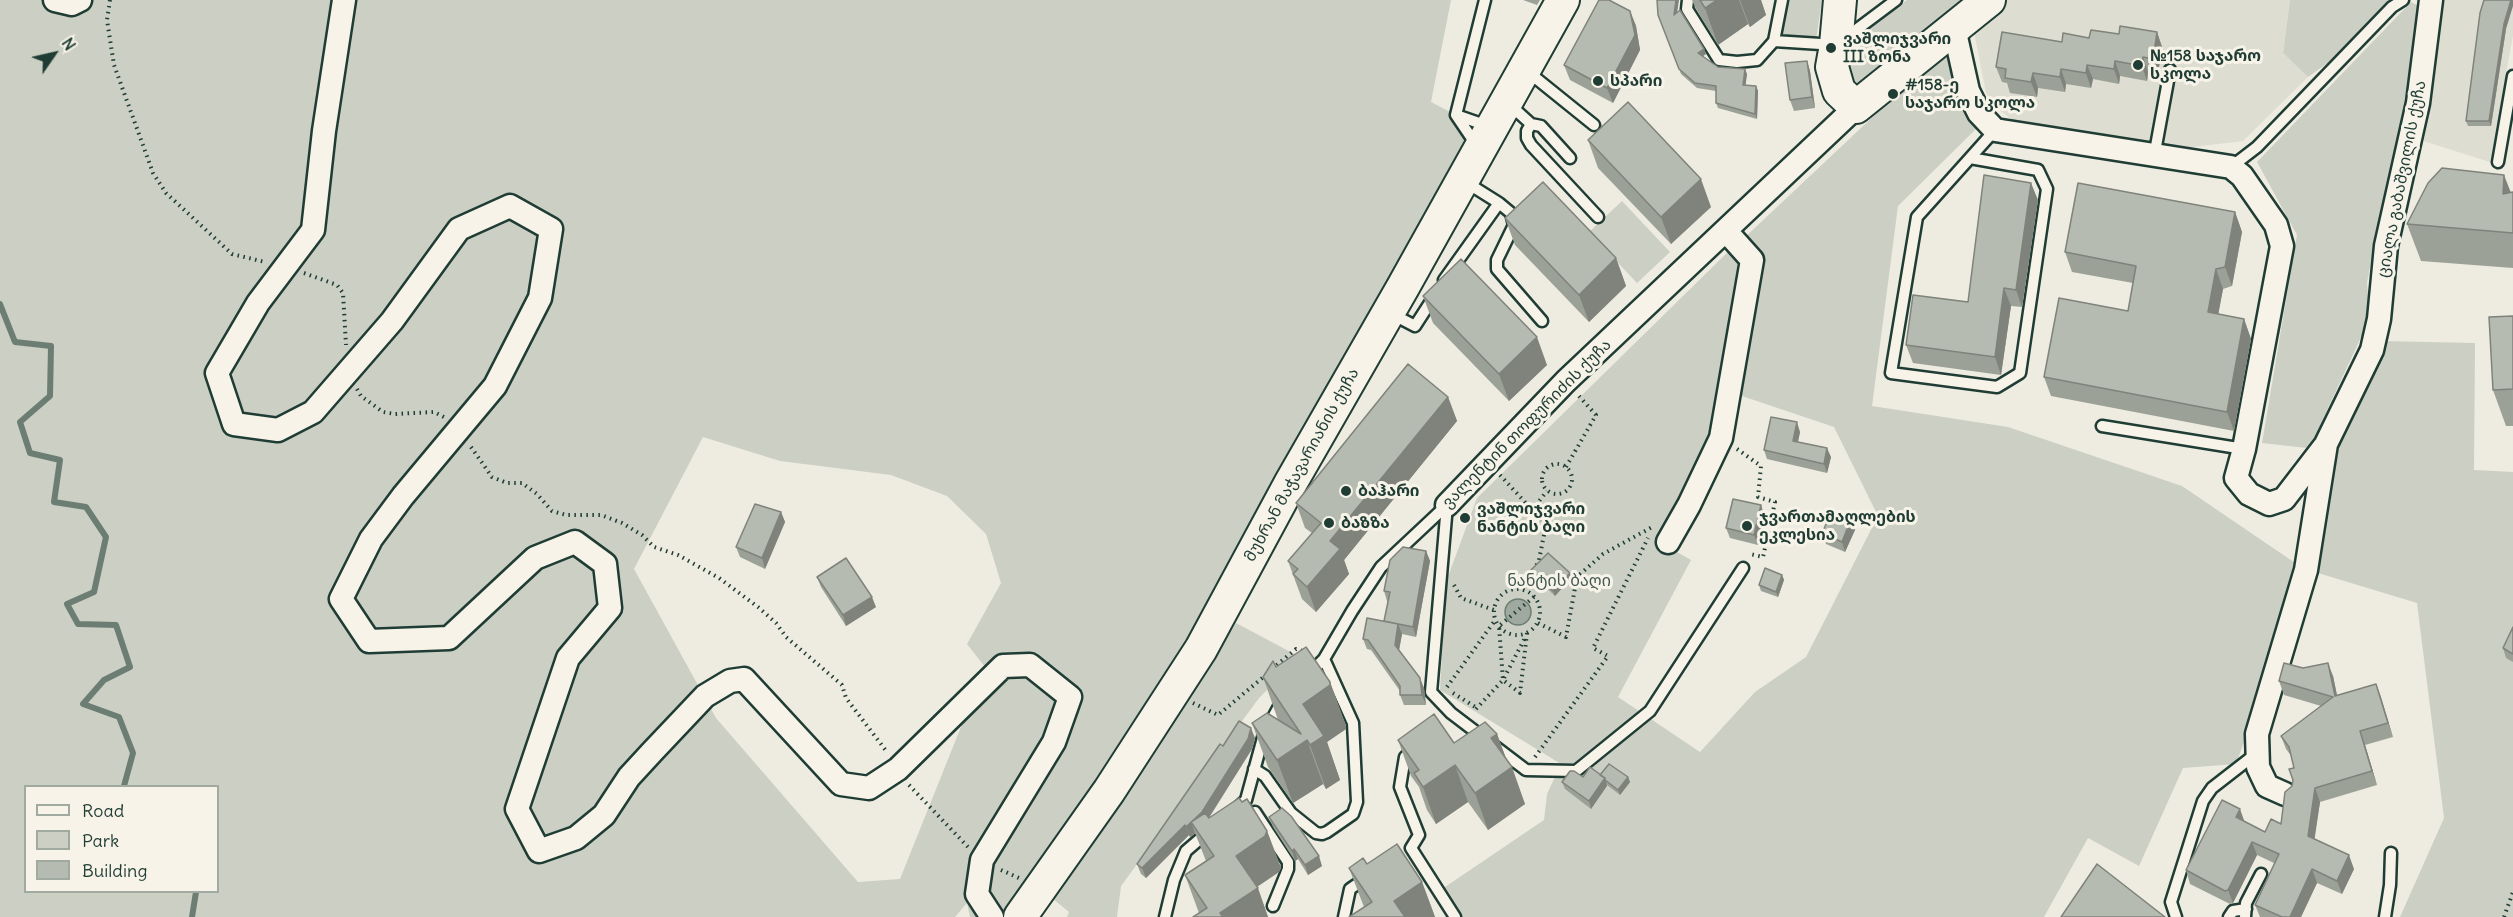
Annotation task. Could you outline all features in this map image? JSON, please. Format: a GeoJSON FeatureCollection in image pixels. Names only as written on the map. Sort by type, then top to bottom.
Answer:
{"type":"FeatureCollection","features":[{"type":"Feature","properties":{"kind":"main road","name":"მუხრან მაჭავარიანის ქუჩა"},"geometry":{"type":"LineString","coordinates":[[1020,917],[1173,694],[1206,640],[1290,484],[1563,0]]}},
{"type":"Feature","properties":{"kind":"main road"},"geometry":{"type":"LineString","coordinates":[[1840,0],[1832,67],[1839,91],[1856,107]]}},
{"type":"Feature","properties":{"kind":"main road","name":"ვალენტინ თოფურიძის ქუჩა"},"geometry":{"type":"LineString","coordinates":[[1856,107],[1989,0]]}},
{"type":"Feature","properties":{"kind":"street"},"geometry":{"type":"LineString","coordinates":[[56,0],[72,4],[81,0]]}},
{"type":"Feature","properties":{"kind":"street"},"geometry":{"type":"LineString","coordinates":[[344,0],[324,131],[313,230],[258,303],[217,373],[234,424],[278,430],[313,412],[392,321],[459,229],[510,206],[551,229],[540,298],[495,387],[403,496],[371,539],[341,599],[369,641],[449,638],[535,558],[575,542],[605,564],[610,608],[568,658],[517,809],[539,851],[576,838],[604,815],[629,777],[652,752],[705,696],[730,681],[744,679],[841,784],[869,788],[898,769],[1003,666],[1030,665],[1070,697],[1053,742],[982,860],[978,894],[992,917]]}},
{"type":"Feature","properties":{"kind":"street","name":"ციალა გაბაშვილის ქუჩა"},"geometry":{"type":"LineString","coordinates":[[2285,794],[2267,786],[2258,767],[2257,734],[2306,570],[2326,444],[2372,350],[2379,319],[2386,246],[2418,103],[2431,0]]}},
{"type":"Feature","properties":{"kind":"street"},"geometry":{"type":"LineString","coordinates":[[1954,28],[1968,91],[1978,113],[1995,130],[2154,157],[2178,158],[2231,167],[2242,176],[2277,225],[2282,246],[2244,449],[2236,478],[2249,494],[2269,504],[2284,499],[2326,444]]}},
{"type":"Feature","properties":{"kind":"street","name":"ვალენტინ თოფურიძის ქუჩა"},"geometry":{"type":"LineString","coordinates":[[1447,505],[1566,381],[1856,107]]}},
{"type":"Feature","properties":{"kind":"street"},"geometry":{"type":"LineString","coordinates":[[1660,534],[1689,505],[1721,438],[1752,260],[1726,231]]}},
{"type":"Feature","properties":{"kind":"lane"},"geometry":{"type":"LineString","coordinates":[[1479,150],[1456,115],[1485,0]]}},
{"type":"Feature","properties":{"kind":"lane"},"geometry":{"type":"LineString","coordinates":[[1688,0],[1687,9],[1719,60],[1737,62],[1757,60],[1774,41],[1782,0]]}},
{"type":"Feature","properties":{"kind":"lane"},"geometry":{"type":"LineString","coordinates":[[1774,41],[1836,45],[1896,0]]}},
{"type":"Feature","properties":{"kind":"lane"},"geometry":{"type":"LineString","coordinates":[[2231,167],[2258,147],[2392,7],[2403,0]]}},
{"type":"Feature","properties":{"kind":"lane"},"geometry":{"type":"LineString","coordinates":[[1525,69],[1594,124]]}},
{"type":"Feature","properties":{"kind":"lane"},"geometry":{"type":"LineString","coordinates":[[2154,157],[2170,70]]}},
{"type":"Feature","properties":{"kind":"lane"},"geometry":{"type":"LineString","coordinates":[[2498,162],[2513,76]]}},
{"type":"Feature","properties":{"kind":"lane"},"geometry":{"type":"LineString","coordinates":[[1456,115],[1482,124],[1490,123],[1502,110],[1531,124],[1541,126],[1570,158]]}},
{"type":"Feature","properties":{"kind":"lane"},"geometry":{"type":"LineString","coordinates":[[1531,124],[1527,131],[1527,138],[1531,146],[1598,217]]}},
{"type":"Feature","properties":{"kind":"lane"},"geometry":{"type":"LineString","coordinates":[[1970,158],[2038,170],[2047,189],[2020,373],[1997,387],[1891,373],[1917,217],[1995,130]]}},
{"type":"Feature","properties":{"kind":"lane"},"geometry":{"type":"LineString","coordinates":[[1462,181],[1499,203],[1511,213],[1514,225],[1497,260],[1497,269],[1542,321]]}},
{"type":"Feature","properties":{"kind":"lane"},"geometry":{"type":"LineString","coordinates":[[1389,312],[1415,326],[1457,260],[1499,203]]}},
{"type":"Feature","properties":{"kind":"lane"},"geometry":{"type":"LineString","coordinates":[[2102,426],[2244,449]]}},
{"type":"Feature","properties":{"kind":"lane"},"geometry":{"type":"LineString","coordinates":[[1447,505],[1431,692],[1447,717],[1467,724],[1526,770],[1576,771],[1650,711],[1743,568]]}},
{"type":"Feature","properties":{"kind":"lane","name":"ვალენტინ თოფურიძის ქუჩა"},"geometry":{"type":"LineString","coordinates":[[1246,800],[1263,734],[1279,704],[1324,659],[1381,567],[1447,505]]}},
{"type":"Feature","properties":{"kind":"lane"},"geometry":{"type":"LineString","coordinates":[[1254,769],[1265,776],[1291,813],[1316,833],[1327,832],[1353,814],[1357,802],[1353,723],[1324,659]]}},
{"type":"Feature","properties":{"kind":"lane"},"geometry":{"type":"LineString","coordinates":[[1420,743],[1405,758],[1400,787],[1419,835],[1407,851],[1455,917]]}},
{"type":"Feature","properties":{"kind":"lane"},"geometry":{"type":"LineString","coordinates":[[2176,917],[2171,902],[2203,801],[2212,788],[2258,752]]}},
{"type":"Feature","properties":{"kind":"lane"},"geometry":{"type":"LineString","coordinates":[[1165,917],[1174,880],[1186,851],[1246,800],[1288,862],[1288,869],[1273,906]]}},
{"type":"Feature","properties":{"kind":"lane"},"geometry":{"type":"LineString","coordinates":[[2385,917],[2390,885],[2391,853]]}},
{"type":"Feature","properties":{"kind":"lane"},"geometry":{"type":"LineString","coordinates":[[1344,917],[1350,889],[1376,872]]}},
{"type":"Feature","properties":{"kind":"lane"},"geometry":{"type":"LineString","coordinates":[[2229,917],[2233,911],[2245,913],[2261,874]]}},
{"type":"Feature","properties":{"kind":"path"},"geometry":{"type":"LineString","coordinates":[[110,0],[107,20],[114,65],[153,172],[166,193],[232,254],[321,277],[337,285],[343,293],[346,362],[361,396],[383,412],[395,414],[435,412],[445,417]]}},
{"type":"Feature","properties":{"kind":"path"},"geometry":{"type":"LineString","coordinates":[[1566,381],[1596,415],[1566,467]]}},
{"type":"Feature","properties":{"kind":"path"},"geometry":{"type":"LineString","coordinates":[[1721,438],[1761,466],[1758,497],[1775,502],[1764,557],[1750,554],[1743,568]]}},
{"type":"Feature","properties":{"kind":"path"},"geometry":{"type":"LineString","coordinates":[[469,444],[492,477],[507,483],[522,483],[537,494],[552,511],[566,515],[601,515],[622,523],[642,534],[654,547],[678,555],[719,578],[759,607],[776,623],[786,637],[842,685],[846,698],[912,790],[982,860],[1041,889]]}},
{"type":"Feature","properties":{"kind":"path"},"geometry":{"type":"LineString","coordinates":[[1488,462],[1546,525],[1539,560],[1525,590]]}},
{"type":"Feature","properties":{"kind":"path"},"geometry":{"type":"LineString","coordinates":[[1547,491],[1541,479],[1543,473],[1553,464],[1566,467]]}},
{"type":"Feature","properties":{"kind":"path"},"geometry":{"type":"LineString","coordinates":[[1547,491],[1560,494],[1571,486],[1572,479],[1566,467]]}},
{"type":"Feature","properties":{"kind":"path"},"geometry":{"type":"LineString","coordinates":[[1532,510],[1547,491]]}},
{"type":"Feature","properties":{"kind":"path"},"geometry":{"type":"LineString","coordinates":[[1526,770],[1608,656],[1593,648],[1660,534],[1689,505]]}},
{"type":"Feature","properties":{"kind":"path"},"geometry":{"type":"LineString","coordinates":[[1538,623],[1566,637],[1577,577],[1603,554],[1660,534]]}},
{"type":"Feature","properties":{"kind":"path"},"geometry":{"type":"LineString","coordinates":[[1441,574],[1450,575],[1461,598],[1494,610]]}},
{"type":"Feature","properties":{"kind":"path"},"geometry":{"type":"LineString","coordinates":[[1467,724],[1503,680],[1527,633],[1538,623],[1540,607],[1534,596],[1525,590],[1511,590],[1500,597],[1494,610],[1499,626],[1503,680],[1520,693],[1527,633]]}},
{"type":"Feature","properties":{"kind":"path"},"geometry":{"type":"LineString","coordinates":[[1499,626],[1534,596]]}},
{"type":"Feature","properties":{"kind":"path"},"geometry":{"type":"LineString","coordinates":[[1478,708],[1446,688],[1496,619]]}},
{"type":"Feature","properties":{"kind":"path"},"geometry":{"type":"LineString","coordinates":[[1499,626],[1507,633],[1517,635],[1527,633]]}},
{"type":"Feature","properties":{"kind":"path"},"geometry":{"type":"LineString","coordinates":[[1173,694],[1218,715],[1296,649],[1324,659]]}},
{"type":"Feature","properties":{"kind":"path"},"geometry":{"type":"LineString","coordinates":[[2504,917],[2513,892]]}},
{"type":"Feature","properties":{"kind":"shaded area","name":"№158 საჯარო სკოლა"},"geometry":{"type":"Polygon","coordinates":[[[2007,0],[2290,0],[2283,53],[2308,77],[2243,141],[2159,151],[2015,122],[1997,108],[1986,93],[1973,27],[2007,0]]]}},
{"type":"Feature","properties":{"kind":"shaded area"},"geometry":{"type":"Polygon","coordinates":[[[2440,0],[2513,0],[2513,35],[2490,162],[2420,140],[2440,0]]]}},
{"type":"Feature","properties":{"kind":"shaded area"},"geometry":{"type":"Polygon","coordinates":[[[1518,599],[1527,603],[1531,612],[1527,621],[1518,625],[1509,621],[1505,612],[1509,603],[1518,599]]]}},
{"type":"Feature","properties":{"kind":"green space"},"geometry":{"type":"Polygon","coordinates":[[[0,0],[1451,0],[1431,102],[1456,115],[1482,124],[1403,287],[1020,917],[970,917],[967,903],[955,917],[0,917],[0,0]],[[703,437],[634,569],[716,718],[858,882],[900,879],[985,667],[967,644],[1001,583],[986,534],[947,496],[891,475],[780,461],[703,437]]]}},
{"type":"Feature","properties":{"kind":"green space"},"geometry":{"type":"Polygon","coordinates":[[[1789,0],[1822,0],[1816,40],[1781,35],[1789,0]]]}},
{"type":"Feature","properties":{"kind":"green space"},"geometry":{"type":"Polygon","coordinates":[[[1907,0],[1971,0],[1859,85],[1848,77],[1848,46],[1907,0]]]}},
{"type":"Feature","properties":{"kind":"green space"},"geometry":{"type":"Polygon","coordinates":[[[2290,0],[2398,0],[2349,48],[2308,77],[2283,53],[2290,0]]]}},
{"type":"Feature","properties":{"kind":"green space"},"geometry":{"type":"Polygon","coordinates":[[[2411,2],[2423,8],[2406,133],[2375,241],[2367,283],[2369,308],[2363,333],[2321,423],[2316,449],[2262,443],[2297,235],[2257,162],[2411,2]]]}},
{"type":"Feature","properties":{"kind":"green space","name":"ნანტის ბაღი"},"geometry":{"type":"Polygon","coordinates":[[[1947,47],[1962,95],[1980,125],[1898,206],[1872,406],[2008,427],[2182,486],[2301,567],[2259,701],[2236,764],[2183,768],[2139,866],[2088,838],[2044,917],[1455,917],[1439,891],[1544,820],[1547,794],[1561,764],[1440,690],[1446,582],[1477,498],[1734,246],[1749,262],[1715,433],[1659,542],[1691,560],[1618,697],[1700,752],[1755,692],[1806,657],[1878,516],[1834,427],[1736,394],[1760,255],[1742,240],[1947,47]]]}},
{"type":"Feature","properties":{"kind":"green space"},"geometry":{"type":"Polygon","coordinates":[[[1622,201],[1670,252],[1637,283],[1589,232],[1622,201]]]}},
{"type":"Feature","properties":{"kind":"green space"},"geometry":{"type":"Polygon","coordinates":[[[2381,341],[2475,343],[2474,470],[2513,472],[2513,917],[2400,917],[2444,818],[2417,603],[2318,573],[2332,455],[2381,341]]]}},
{"type":"Feature","properties":{"kind":"green space"},"geometry":{"type":"Polygon","coordinates":[[[1236,623],[1300,657],[1259,698],[1121,886],[1117,917],[1067,917],[1069,912],[1053,899],[1236,623]]]}},
{"type":"Feature","properties":{"kind":"building"},"geometry":{"type":"Polygon","coordinates":[[[1599,0],[1609,0],[1630,11],[1635,35],[1607,88],[1564,65],[1599,0]]]}},
{"type":"Feature","properties":{"kind":"building"},"geometry":{"type":"Polygon","coordinates":[[[1657,0],[1676,0],[1674,15],[1680,10],[1704,49],[1698,53],[1718,67],[1745,69],[1743,85],[1756,86],[1755,114],[1716,103],[1716,86],[1695,83],[1679,69],[1658,15],[1657,0]]]}},
{"type":"Feature","properties":{"kind":"building"},"geometry":{"type":"Polygon","coordinates":[[[1700,0],[1717,0],[1705,8],[1700,0]]]}},
{"type":"Feature","properties":{"kind":"building"},"geometry":{"type":"Polygon","coordinates":[[[2484,0],[2511,0],[2504,24],[2489,121],[2466,121],[2480,13],[2484,0]]]}},
{"type":"Feature","properties":{"kind":"building"},"geometry":{"type":"Polygon","coordinates":[[[2120,26],[2157,32],[2153,59],[2143,57],[2142,66],[2115,61],[2114,69],[2087,65],[2086,73],[2061,69],[2060,77],[2033,73],[2031,82],[2005,78],[2006,69],[1996,67],[2002,32],[2062,42],[2063,33],[2089,38],[2091,30],[2119,34],[2120,26]]]}},
{"type":"Feature","properties":{"kind":"building"},"geometry":{"type":"Polygon","coordinates":[[[1807,61],[1812,97],[1790,100],[1785,63],[1807,61]]]}},
{"type":"Feature","properties":{"kind":"building"},"geometry":{"type":"Polygon","coordinates":[[[1628,102],[1701,179],[1661,217],[1588,140],[1628,102]]]}},
{"type":"Feature","properties":{"kind":"building"},"geometry":{"type":"Polygon","coordinates":[[[2442,168],[2504,175],[2503,194],[2513,192],[2513,233],[2407,224],[2428,183],[2442,168]]]}},
{"type":"Feature","properties":{"kind":"building"},"geometry":{"type":"Polygon","coordinates":[[[1984,175],[2031,183],[2016,290],[2004,288],[1995,357],[1906,345],[1913,295],[1968,302],[1984,175]]]}},
{"type":"Feature","properties":{"kind":"building"},"geometry":{"type":"Polygon","coordinates":[[[1543,182],[1616,258],[1579,295],[1505,218],[1543,182]]]}},
{"type":"Feature","properties":{"kind":"building"},"geometry":{"type":"Polygon","coordinates":[[[2078,183],[2235,212],[2225,267],[2216,269],[2208,312],[2244,319],[2227,412],[2044,377],[2059,298],[2128,311],[2136,266],[2065,252],[2078,183]]]}},
{"type":"Feature","properties":{"kind":"building"},"geometry":{"type":"Polygon","coordinates":[[[1461,259],[1537,337],[1499,374],[1423,296],[1461,259]]]}},
{"type":"Feature","properties":{"kind":"building"},"geometry":{"type":"Polygon","coordinates":[[[2513,316],[2513,389],[2493,390],[2489,317],[2513,316]]]}},
{"type":"Feature","properties":{"kind":"building"},"geometry":{"type":"Polygon","coordinates":[[[1408,364],[1448,397],[1330,541],[1340,549],[1307,587],[1293,574],[1298,569],[1288,561],[1321,523],[1296,503],[1408,364]]]}},
{"type":"Feature","properties":{"kind":"building"},"geometry":{"type":"Polygon","coordinates":[[[1771,417],[1797,422],[1793,441],[1827,448],[1824,464],[1764,450],[1771,417]]]}},
{"type":"Feature","properties":{"kind":"building"},"geometry":{"type":"Polygon","coordinates":[[[1733,499],[1761,505],[1754,535],[1726,528],[1733,499]]]}},
{"type":"Feature","properties":{"kind":"building"},"geometry":{"type":"Polygon","coordinates":[[[755,504],[781,512],[762,558],[736,547],[755,504]]]}},
{"type":"Feature","properties":{"kind":"building"},"geometry":{"type":"Polygon","coordinates":[[[1832,511],[1851,519],[1842,542],[1822,533],[1832,511]]]}},
{"type":"Feature","properties":{"kind":"building"},"geometry":{"type":"Polygon","coordinates":[[[1403,547],[1426,551],[1413,627],[1384,621],[1390,592],[1384,591],[1390,560],[1403,547]]]}},
{"type":"Feature","properties":{"kind":"building"},"geometry":{"type":"Polygon","coordinates":[[[1548,553],[1570,573],[1553,591],[1531,570],[1548,553]]]}},
{"type":"Feature","properties":{"kind":"building"},"geometry":{"type":"Polygon","coordinates":[[[846,558],[872,597],[843,615],[817,577],[846,558]]]}},
{"type":"Feature","properties":{"kind":"building"},"geometry":{"type":"Polygon","coordinates":[[[1765,568],[1782,575],[1776,592],[1759,585],[1765,568]]]}},
{"type":"Feature","properties":{"kind":"building"},"geometry":{"type":"Polygon","coordinates":[[[1367,618],[1398,624],[1395,645],[1420,678],[1422,695],[1400,695],[1400,686],[1368,640],[1363,639],[1367,618]]]}},
{"type":"Feature","properties":{"kind":"building"},"geometry":{"type":"Polygon","coordinates":[[[2513,627],[2513,654],[2503,648],[2513,627]]]}},
{"type":"Feature","properties":{"kind":"building"},"geometry":{"type":"Polygon","coordinates":[[[1306,647],[1330,682],[1330,685],[1303,704],[1324,736],[1310,745],[1307,740],[1277,760],[1252,723],[1267,713],[1301,734],[1263,677],[1273,661],[1276,667],[1306,647]]]}},
{"type":"Feature","properties":{"kind":"building"},"geometry":{"type":"Polygon","coordinates":[[[2284,663],[2303,668],[2328,663],[2335,696],[2376,684],[2388,723],[2360,731],[2372,771],[2315,788],[2308,836],[2349,855],[2337,881],[2312,869],[2290,917],[2282,917],[2255,905],[2279,854],[2252,842],[2228,890],[2225,891],[2186,870],[2222,800],[2240,809],[2236,817],[2265,832],[2271,819],[2281,824],[2285,792],[2292,786],[2293,780],[2289,769],[2294,768],[2289,747],[2281,736],[2333,697],[2279,681],[2284,663]]]}},
{"type":"Feature","properties":{"kind":"building"},"geometry":{"type":"Polygon","coordinates":[[[1434,714],[1454,743],[1485,722],[1497,734],[1491,738],[1512,767],[1475,793],[1455,765],[1423,787],[1414,773],[1419,770],[1398,740],[1434,714]]]}},
{"type":"Feature","properties":{"kind":"building"},"geometry":{"type":"Polygon","coordinates":[[[1239,721],[1251,728],[1248,739],[1202,812],[1186,827],[1185,825],[1142,868],[1137,864],[1220,744],[1223,746],[1239,721]]]}},
{"type":"Feature","properties":{"kind":"building"},"geometry":{"type":"Polygon","coordinates":[[[1609,764],[1628,777],[1618,790],[1600,775],[1609,764]]]}},
{"type":"Feature","properties":{"kind":"building"},"geometry":{"type":"Polygon","coordinates":[[[1590,767],[1605,778],[1589,801],[1562,782],[1570,771],[1583,777],[1590,767]]]}},
{"type":"Feature","properties":{"kind":"building"},"geometry":{"type":"Polygon","coordinates":[[[1239,798],[1242,802],[1247,799],[1267,831],[1265,836],[1236,856],[1258,888],[1220,913],[1223,917],[1193,917],[1207,908],[1185,875],[1214,856],[1191,822],[1205,813],[1209,818],[1239,798]]]}},
{"type":"Feature","properties":{"kind":"building"},"geometry":{"type":"Polygon","coordinates":[[[1282,808],[1291,816],[1319,856],[1305,865],[1294,849],[1292,851],[1269,817],[1282,808]]]}},
{"type":"Feature","properties":{"kind":"building"},"geometry":{"type":"Polygon","coordinates":[[[1397,844],[1422,882],[1394,901],[1405,917],[1349,917],[1372,902],[1349,868],[1363,858],[1367,864],[1397,844]]]}},
{"type":"Feature","properties":{"kind":"building"},"geometry":{"type":"Polygon","coordinates":[[[2097,864],[2165,917],[2061,917],[2097,864]]]}},
{"type":"Feature","properties":{"kind":"waterway"},"geometry":{"type":"LineString","coordinates":[[0,304],[15,342],[51,346],[50,396],[20,422],[30,453],[60,460],[54,502],[86,507],[106,537],[94,592],[67,604],[78,624],[116,625],[130,667],[104,680],[83,704],[119,717],[133,753],[124,785]]}},
{"type":"Feature","properties":{"kind":"waterway"},"geometry":{"type":"LineString","coordinates":[[192,917],[196,893]]}},
{"type":"Feature","properties":{"kind":"place","name":"ვაშლიჯვარი III ზონა"},"geometry":{"type":"Point","coordinates":[1831,48]}},
{"type":"Feature","properties":{"kind":"place","name":"№158 საჯარო სკოლა"},"geometry":{"type":"Point","coordinates":[2138,65]}},
{"type":"Feature","properties":{"kind":"place","name":"სპარი"},"geometry":{"type":"Point","coordinates":[1598,81]}},
{"type":"Feature","properties":{"kind":"place","name":"#158-ე საჯარო სკოლა"},"geometry":{"type":"Point","coordinates":[1893,94]}},
{"type":"Feature","properties":{"kind":"place","name":"ბაჰარი"},"geometry":{"type":"Point","coordinates":[1346,491]}},
{"type":"Feature","properties":{"kind":"place","name":"ვაშლიჯვარი ნანტის ბაღი"},"geometry":{"type":"Point","coordinates":[1465,518]}},
{"type":"Feature","properties":{"kind":"place","name":"ბაზზა"},"geometry":{"type":"Point","coordinates":[1329,523]}},
{"type":"Feature","properties":{"kind":"place","name":"ჯვართამაღლების ეკლესია"},"geometry":{"type":"Point","coordinates":[1747,526]}}]}
